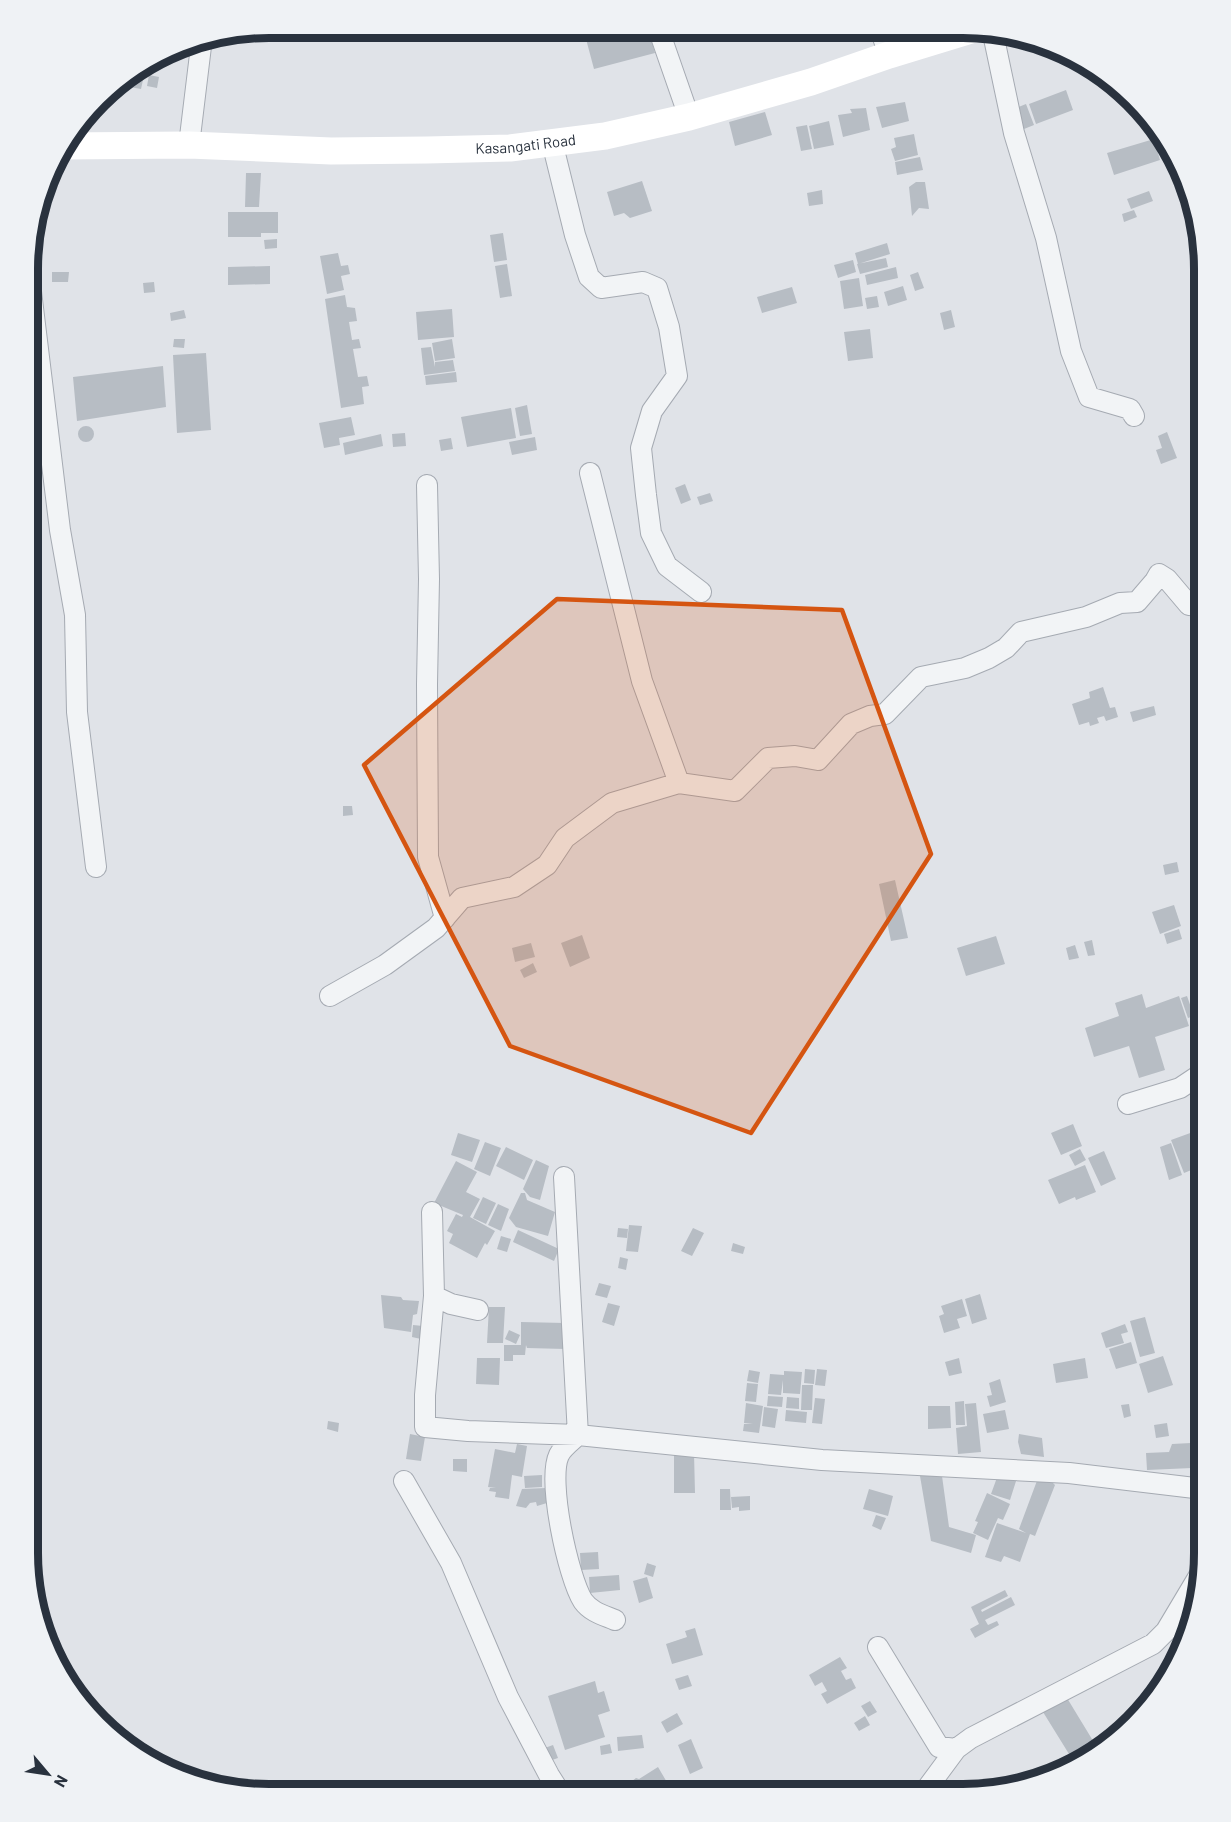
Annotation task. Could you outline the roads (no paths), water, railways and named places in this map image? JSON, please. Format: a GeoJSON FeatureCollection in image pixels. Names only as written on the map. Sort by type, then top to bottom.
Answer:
{"type":"FeatureCollection","features":[{"type":"Feature","properties":{"kind":"street"},"geometry":{"type":"LineString","coordinates":[[661,38],[689,117]]}},
{"type":"Feature","properties":{"kind":"street"},"geometry":{"type":"LineString","coordinates":[[883,38],[889,55]]}},
{"type":"Feature","properties":{"kind":"street","name":"Kasangati Road"},"geometry":{"type":"LineString","coordinates":[[72,146],[189,145],[331,151],[510,148],[605,136],[689,117],[811,82],[945,38]]}},
{"type":"Feature","properties":{"kind":"street"},"geometry":{"type":"LineString","coordinates":[[994,39],[1014,133],[1046,238],[1071,351],[1089,397],[1130,409],[1134,416]]}},
{"type":"Feature","properties":{"kind":"street"},"geometry":{"type":"LineString","coordinates":[[189,145],[201,48]]}},
{"type":"Feature","properties":{"kind":"street"},"geometry":{"type":"LineString","coordinates":[[552,142],[575,235],[589,277],[601,288],[643,282],[657,288],[669,327],[677,376],[652,411],[641,448],[645,495],[651,533],[667,566],[701,592]]}},
{"type":"Feature","properties":{"kind":"street"},"geometry":{"type":"LineString","coordinates":[[38,349],[60,530],[75,615],[77,712],[96,867]]}},
{"type":"Feature","properties":{"kind":"street"},"geometry":{"type":"LineString","coordinates":[[590,473],[642,681],[679,783]]}},
{"type":"Feature","properties":{"kind":"street"},"geometry":{"type":"LineString","coordinates":[[427,485],[428,856],[445,918]]}},
{"type":"Feature","properties":{"kind":"street"},"geometry":{"type":"LineString","coordinates":[[330,996],[385,965],[436,928],[462,898],[514,887],[547,865],[565,838],[612,803],[679,783],[735,791],[768,758],[795,756],[818,760],[851,724],[870,716],[885,714],[921,677],[965,668],[989,658],[1006,648],[1021,632],[1086,616],[1120,603],[1137,602],[1159,574],[1167,579],[1189,605],[1194,605]]}},
{"type":"Feature","properties":{"kind":"street"},"geometry":{"type":"LineString","coordinates":[[1128,1104],[1180,1088],[1194,1079]]}},
{"type":"Feature","properties":{"kind":"street"},"geometry":{"type":"LineString","coordinates":[[564,1177],[578,1435]]}},
{"type":"Feature","properties":{"kind":"street"},"geometry":{"type":"LineString","coordinates":[[432,1212],[434,1296],[425,1395],[425,1427],[578,1435],[822,1460],[1069,1473],[1194,1488]]}},
{"type":"Feature","properties":{"kind":"street"},"geometry":{"type":"LineString","coordinates":[[434,1296],[451,1304],[478,1310]]}},
{"type":"Feature","properties":{"kind":"street"},"geometry":{"type":"LineString","coordinates":[[578,1435],[562,1449],[555,1470],[559,1521],[570,1568],[583,1600],[591,1610],[615,1620]]}},
{"type":"Feature","properties":{"kind":"street"},"geometry":{"type":"LineString","coordinates":[[404,1481],[451,1563],[508,1697],[555,1784]]}},
{"type":"Feature","properties":{"kind":"street"},"geometry":{"type":"LineString","coordinates":[[930,1784],[956,1749],[972,1738],[1153,1644],[1166,1631],[1191,1590]]}},
{"type":"Feature","properties":{"kind":"street"},"geometry":{"type":"LineString","coordinates":[[878,1647],[939,1747],[956,1749]]}}]}
